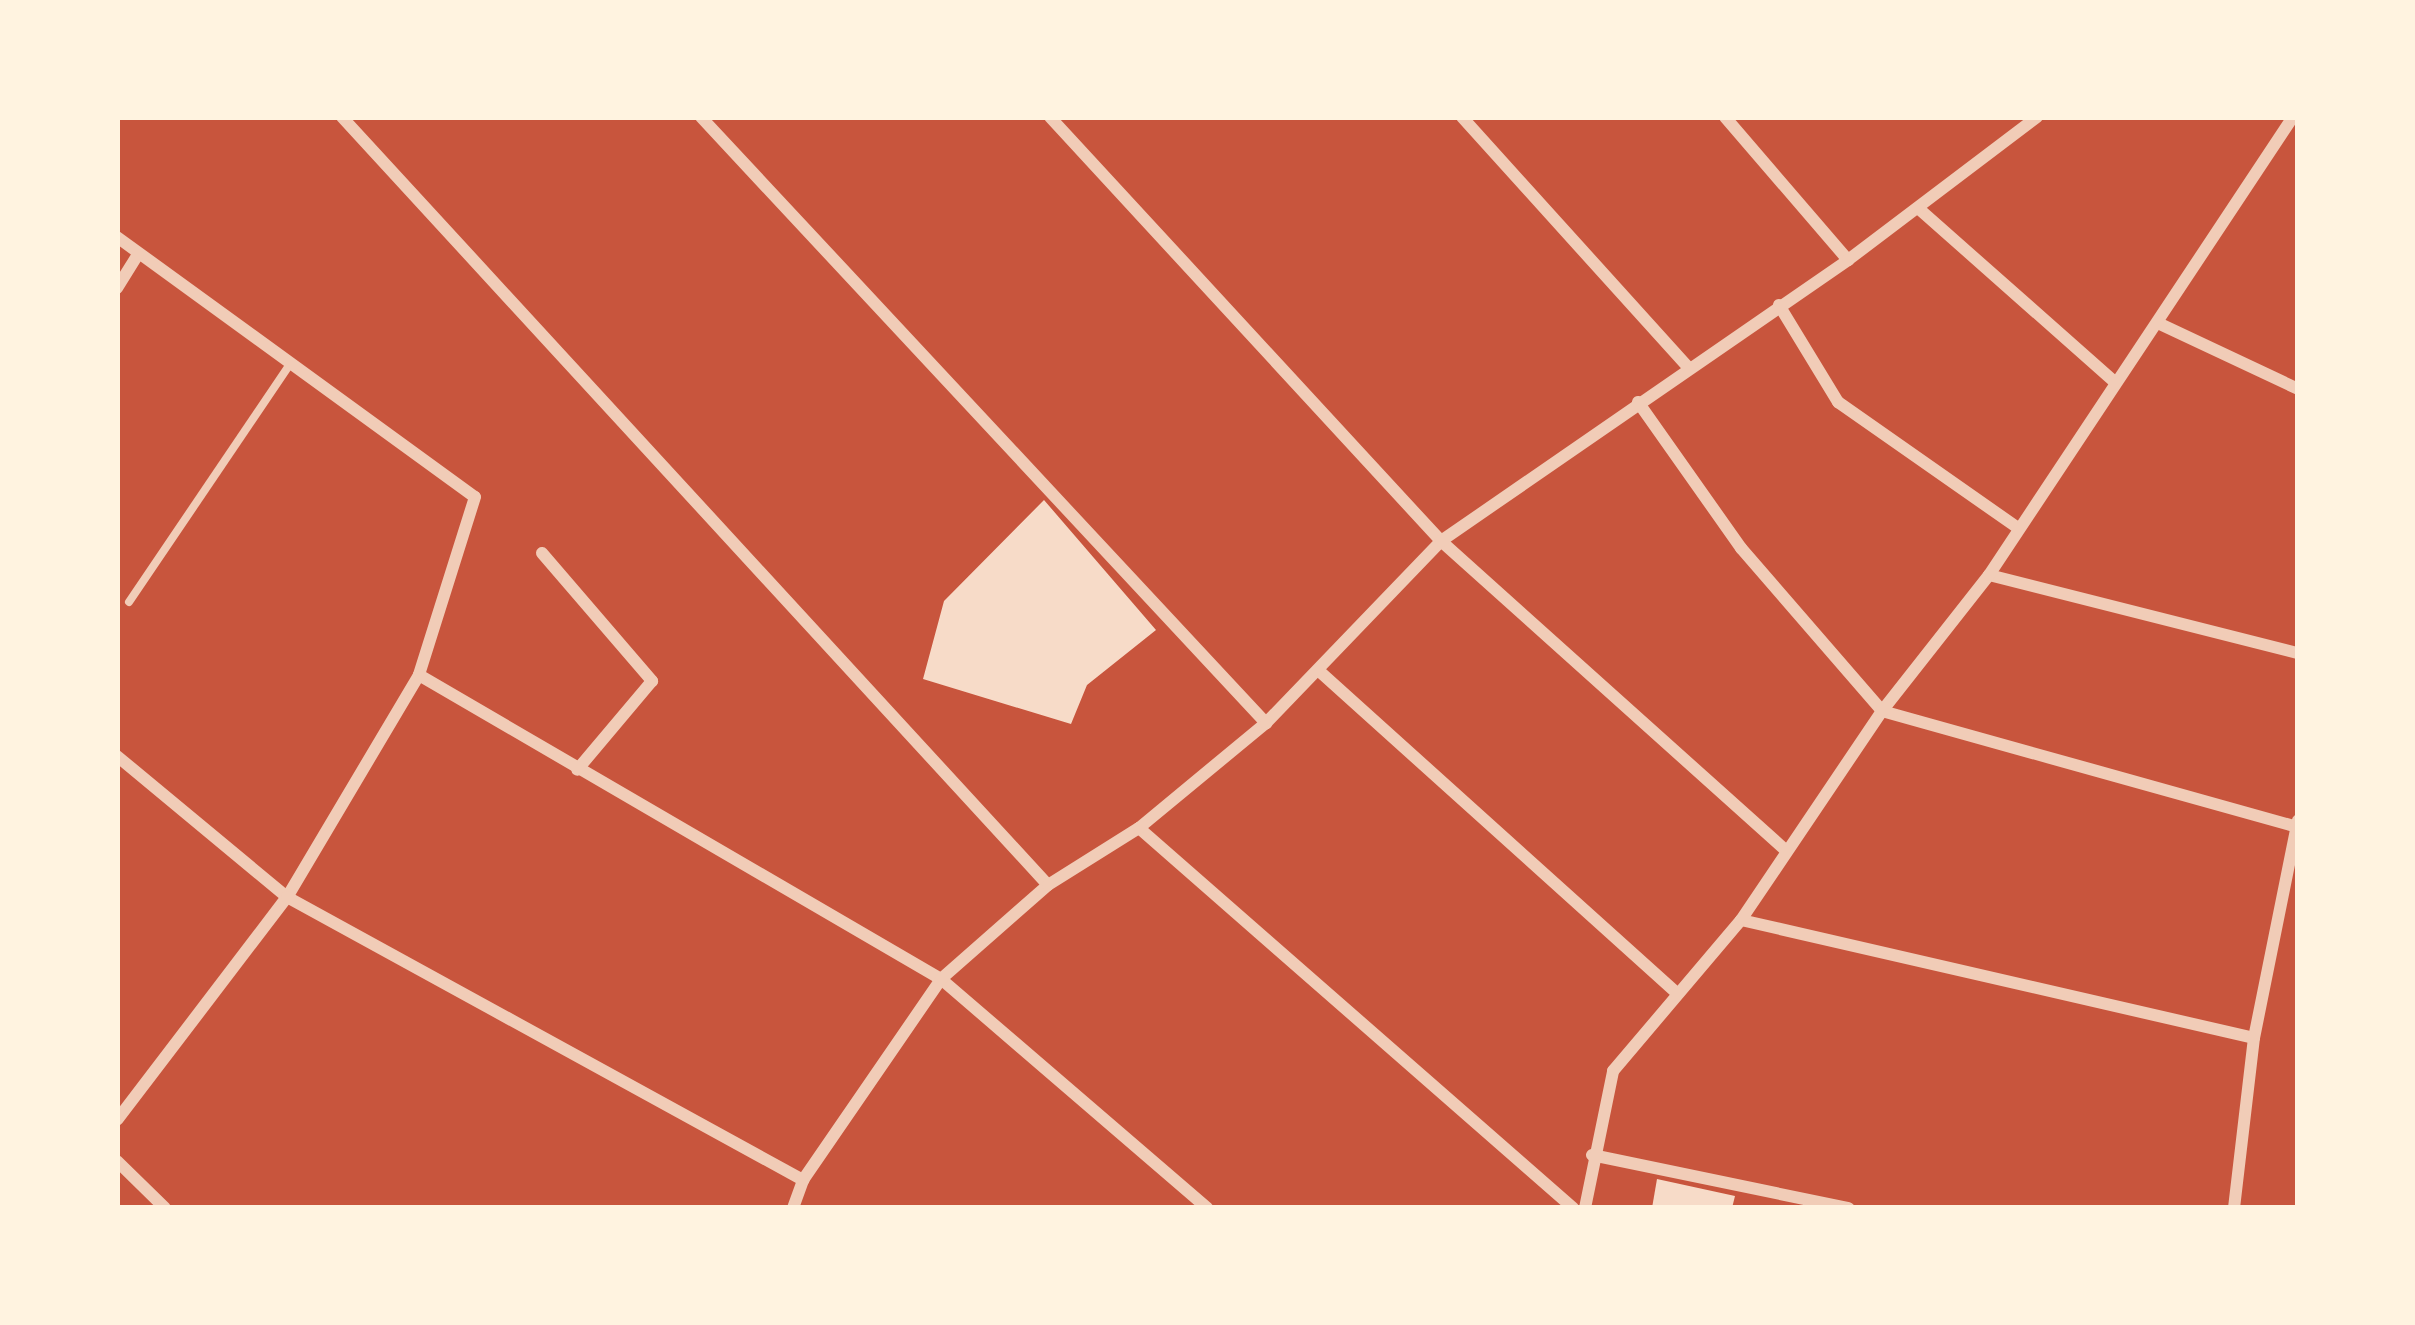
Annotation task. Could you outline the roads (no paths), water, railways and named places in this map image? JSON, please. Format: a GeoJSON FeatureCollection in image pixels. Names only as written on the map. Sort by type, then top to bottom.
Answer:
{"type":"FeatureCollection","features":[{"type":"Feature","properties":{"kind":"street"},"geometry":{"type":"LineString","coordinates":[[342,117],[1048,885]]}},
{"type":"Feature","properties":{"kind":"street"},"geometry":{"type":"LineString","coordinates":[[700,117],[1266,723]]}},
{"type":"Feature","properties":{"kind":"street"},"geometry":{"type":"LineString","coordinates":[[1050,117],[1442,541],[1786,851]]}},
{"type":"Feature","properties":{"kind":"street"},"geometry":{"type":"LineString","coordinates":[[1462,117],[1688,368]]}},
{"type":"Feature","properties":{"kind":"street"},"geometry":{"type":"LineString","coordinates":[[1725,117],[1848,260]]}},
{"type":"Feature","properties":{"kind":"street"},"geometry":{"type":"LineString","coordinates":[[793,1208],[803,1180],[941,979],[1048,885],[1139,828],[1266,723],[1442,541],[1848,260],[2036,117]]}},
{"type":"Feature","properties":{"kind":"street"},"geometry":{"type":"LineString","coordinates":[[1585,1208],[1592,1155],[1613,1071],[1674,991],[1742,920],[1882,711],[1989,575],[2293,117]]}},
{"type":"Feature","properties":{"kind":"street"},"geometry":{"type":"LineString","coordinates":[[1918,208],[2115,382]]}},
{"type":"Feature","properties":{"kind":"street"},"geometry":{"type":"LineString","coordinates":[[117,237],[475,497],[419,675],[287,896],[117,1120]]}},
{"type":"Feature","properties":{"kind":"street"},"geometry":{"type":"LineString","coordinates":[[117,288],[138,254]]}},
{"type":"Feature","properties":{"kind":"street"},"geometry":{"type":"LineString","coordinates":[[1779,305],[1838,402],[2018,528]]}},
{"type":"Feature","properties":{"kind":"street"},"geometry":{"type":"LineString","coordinates":[[2159,324],[2298,389]]}},
{"type":"Feature","properties":{"kind":"street"},"geometry":{"type":"LineString","coordinates":[[1638,402],[1741,548],[1882,711],[2297,824],[2254,1038],[2234,1208]]}},
{"type":"Feature","properties":{"kind":"street"},"geometry":{"type":"LineString","coordinates":[[542,554],[652,681],[577,770]]}},
{"type":"Feature","properties":{"kind":"street"},"geometry":{"type":"LineString","coordinates":[[1989,575],[2298,653]]}},
{"type":"Feature","properties":{"kind":"street"},"geometry":{"type":"LineString","coordinates":[[1318,670],[1674,991]]}},
{"type":"Feature","properties":{"kind":"street"},"geometry":{"type":"LineString","coordinates":[[419,675],[941,979],[1207,1208]]}},
{"type":"Feature","properties":{"kind":"street"},"geometry":{"type":"LineString","coordinates":[[117,756],[287,896],[803,1180]]}},
{"type":"Feature","properties":{"kind":"street"},"geometry":{"type":"LineString","coordinates":[[1139,828],[1573,1208]]}},
{"type":"Feature","properties":{"kind":"street"},"geometry":{"type":"LineString","coordinates":[[1742,920],[2254,1038]]}},
{"type":"Feature","properties":{"kind":"street"},"geometry":{"type":"LineString","coordinates":[[1592,1155],[1849,1208]]}},
{"type":"Feature","properties":{"kind":"street"},"geometry":{"type":"LineString","coordinates":[[117,1161],[165,1208]]}},
{"type":"Feature","properties":{"kind":"lane"},"geometry":{"type":"LineString","coordinates":[[129,602],[290,364]]}}]}
